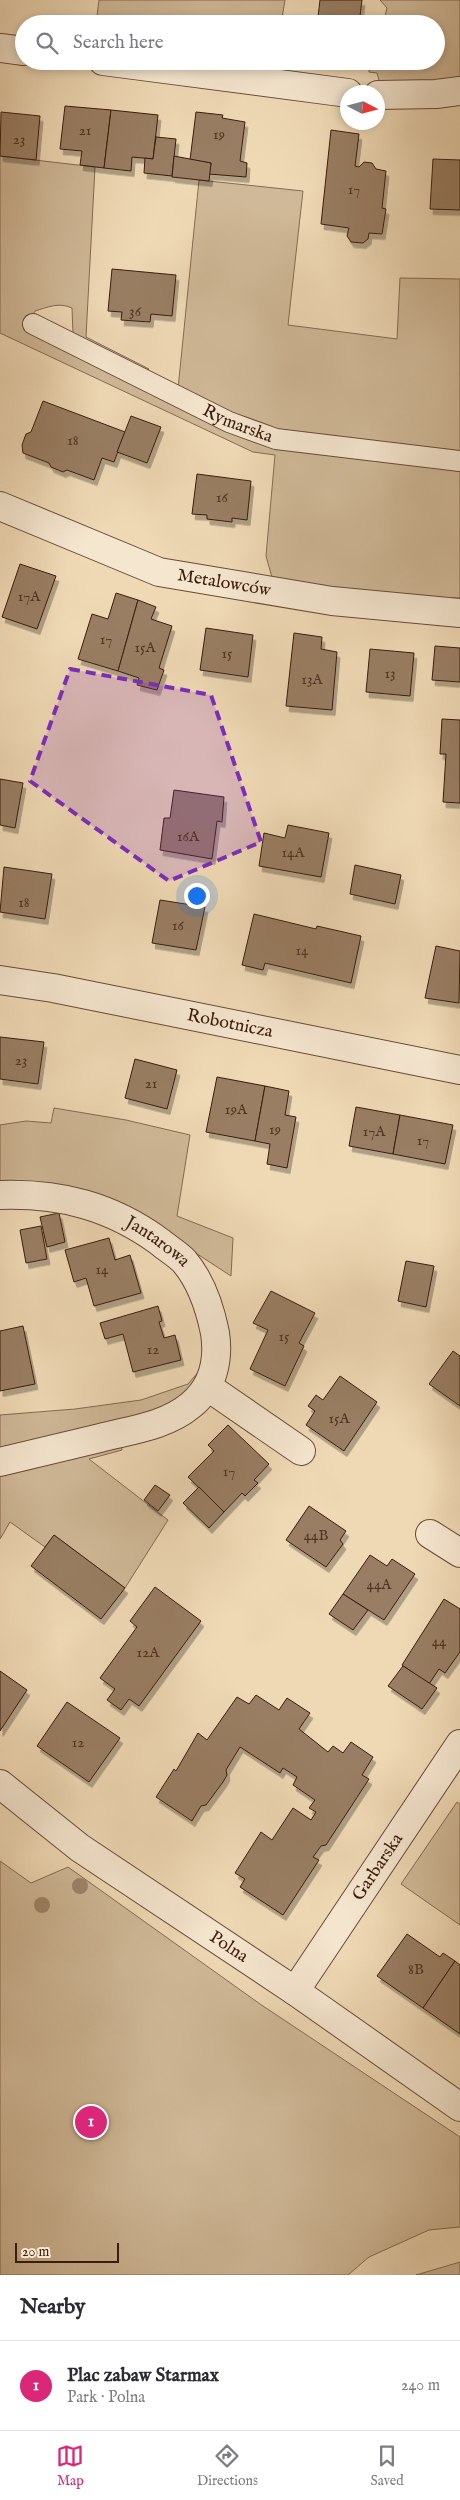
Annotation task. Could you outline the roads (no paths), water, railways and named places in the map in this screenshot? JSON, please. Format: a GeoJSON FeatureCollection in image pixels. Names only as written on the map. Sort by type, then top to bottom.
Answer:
{"type":"FeatureCollection","features":[{"type":"Feature","properties":{"kind":"street"},"geometry":{"type":"LineString","coordinates":[[0,48],[15,50]]}},
{"type":"Feature","properties":{"kind":"street"},"geometry":{"type":"LineString","coordinates":[[175,70],[340,91]]}},
{"type":"Feature","properties":{"kind":"street"},"geometry":{"type":"LineString","coordinates":[[385,95],[436,94],[460,90]]}},
{"type":"Feature","properties":{"kind":"street","name":"Metalowców"},"geometry":{"type":"LineString","coordinates":[[0,506],[159,572],[332,600],[460,613]]}},
{"type":"Feature","properties":{"kind":"street","name":"Robotnicza"},"geometry":{"type":"LineString","coordinates":[[0,980],[53,988],[460,1070]]}},
{"type":"Feature","properties":{"kind":"street","name":"Jantarowa"},"geometry":{"type":"LineString","coordinates":[[0,1195],[36,1194],[98,1207],[142,1229],[183,1261],[198,1283],[210,1311],[216,1340],[215,1366],[208,1387],[191,1405],[165,1422],[0,1462]]}},
{"type":"Feature","properties":{"kind":"street"},"geometry":{"type":"LineString","coordinates":[[208,1387],[301,1451]]}},
{"type":"Feature","properties":{"kind":"street"},"geometry":{"type":"LineString","coordinates":[[430,1534],[460,1553]]}},
{"type":"Feature","properties":{"kind":"street","name":"Garbarska"},"geometry":{"type":"LineString","coordinates":[[295,1991],[460,1744]]}},
{"type":"Feature","properties":{"kind":"street","name":"Polna"},"geometry":{"type":"LineString","coordinates":[[0,1784],[80,1848],[295,1991],[460,2107]]}},
{"type":"Feature","properties":{"kind":"lane","name":"Rymarska"},"geometry":{"type":"LineString","coordinates":[[33,324],[229,422],[276,439],[460,461]]}},
{"type":"Feature","properties":{"kind":"place","name":"Plac zabaw Starmax"},"geometry":{"type":"Point","coordinates":[91,2122]}}]}
